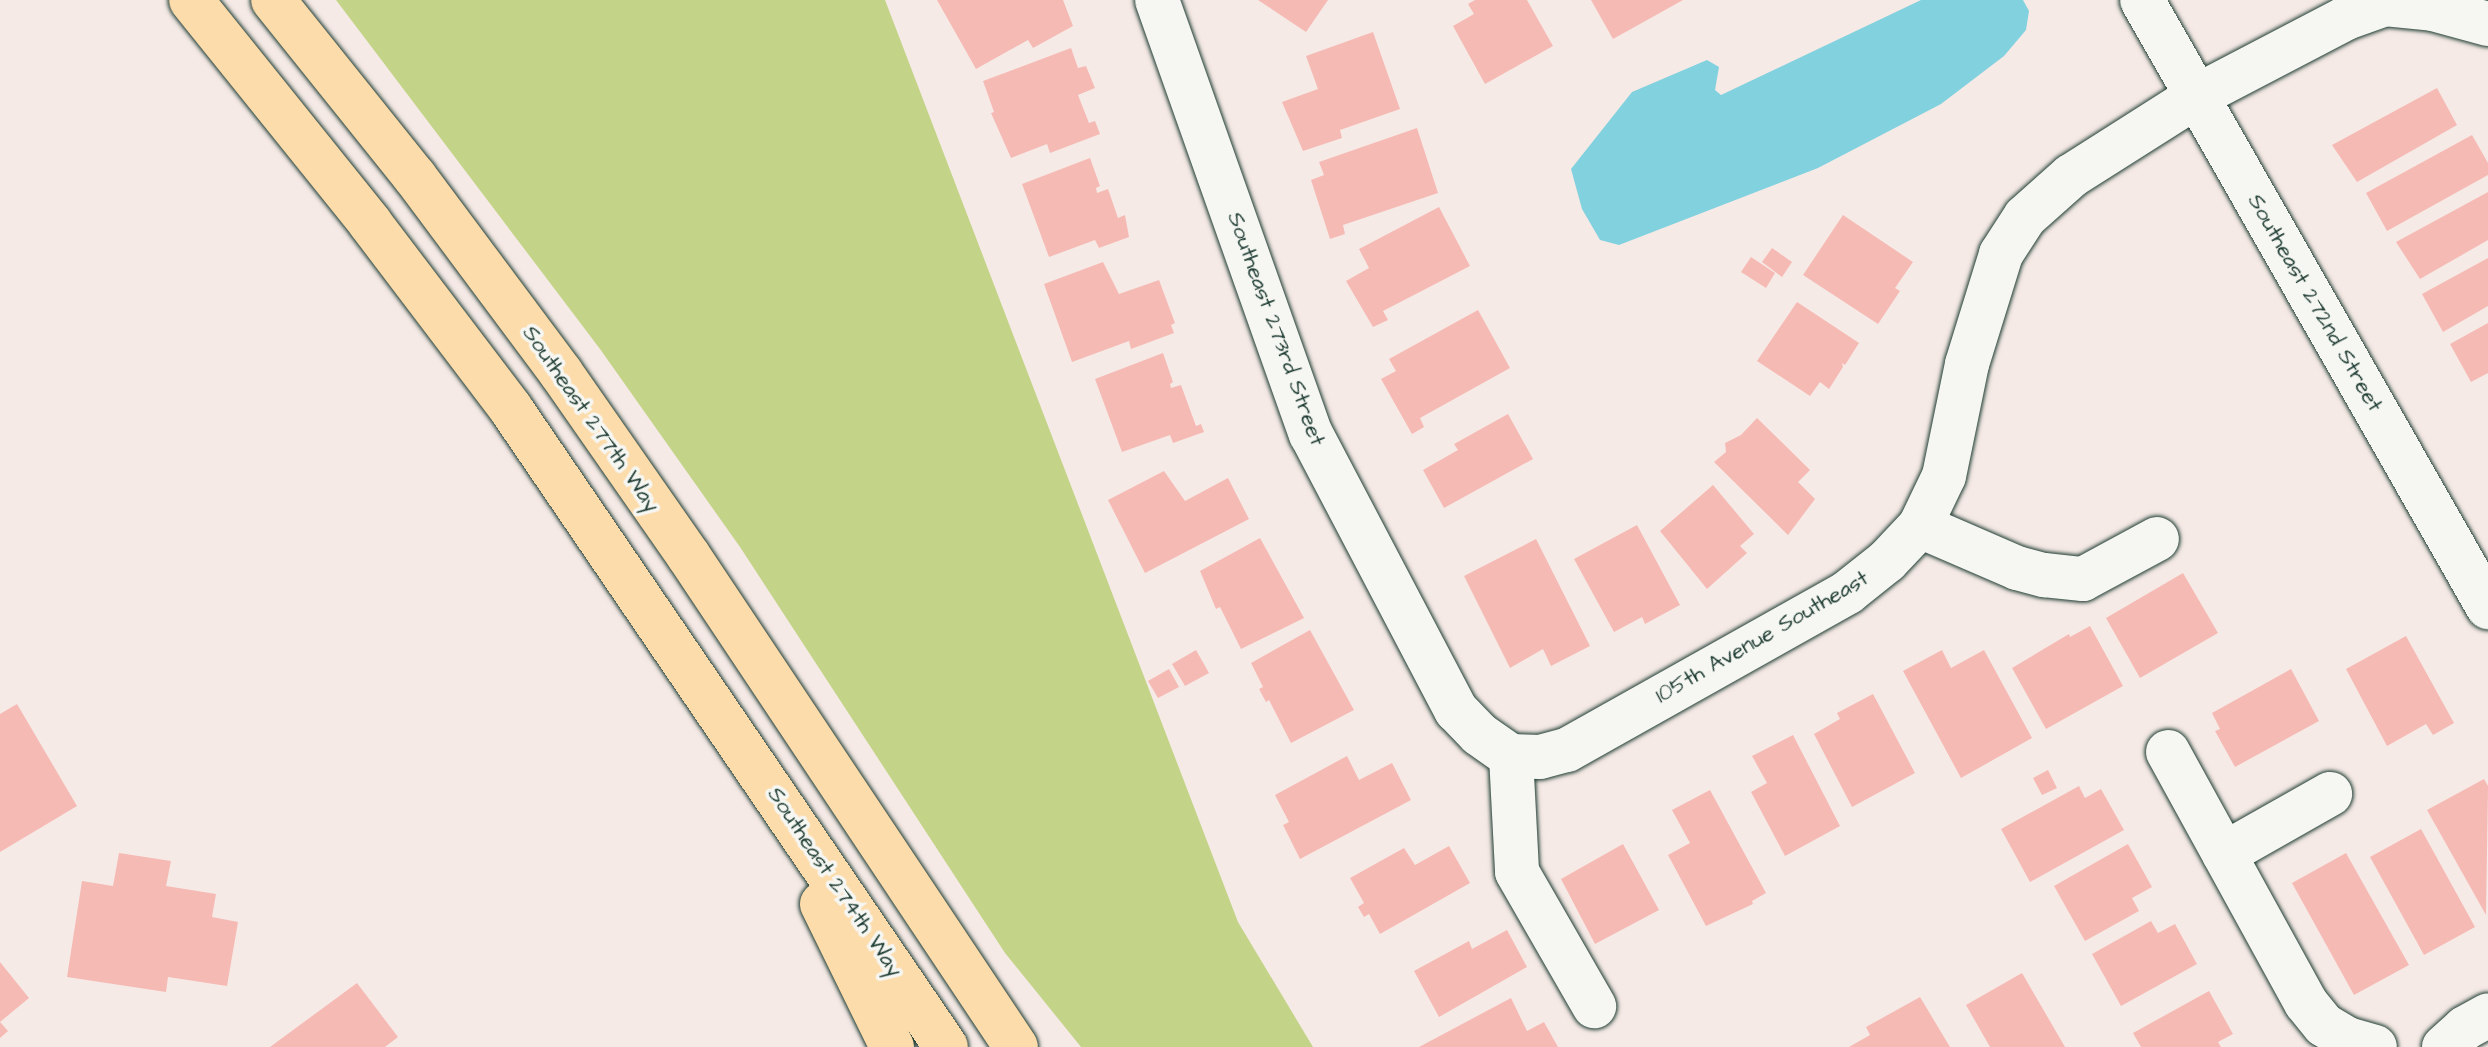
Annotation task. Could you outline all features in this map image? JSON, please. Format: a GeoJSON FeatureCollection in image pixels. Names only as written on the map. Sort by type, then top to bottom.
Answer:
{"type":"FeatureCollection","features":[{"type":"Feature","properties":{"kind":"main road"},"geometry":{"type":"LineString","coordinates":[[191,0],[370,223],[511,409],[722,719],[839,935],[892,1047]]}},
{"type":"Feature","properties":{"kind":"main road","name":"Southeast 277th Way"},"geometry":{"type":"LineString","coordinates":[[273,0],[415,177],[561,373],[688,555],[885,855]]}},
{"type":"Feature","properties":{"kind":"main road","name":"Southeast 274th Way"},"geometry":{"type":"LineString","coordinates":[[722,719],[946,1047]]}},
{"type":"Feature","properties":{"kind":"main road"},"geometry":{"type":"LineString","coordinates":[[885,855],[1016,1047]]}},
{"type":"Feature","properties":{"kind":"main road"},"geometry":{"type":"LineString","coordinates":[[885,855],[1045,1047]]}},
{"type":"Feature","properties":{"kind":"street","name":"Southeast 273rd Street"},"geometry":{"type":"LineString","coordinates":[[1157,0],[1311,434],[1456,710],[1479,734],[1511,756]]}},
{"type":"Feature","properties":{"kind":"street","name":"Southeast 272nd Street"},"geometry":{"type":"LineString","coordinates":[[2142,0],[2488,607]]}},
{"type":"Feature","properties":{"kind":"street","name":"105th Avenue Southeast"},"geometry":{"type":"LineString","coordinates":[[1511,756],[1554,753],[1594,735],[1848,592],[1887,561],[1920,526],[1944,476],[1967,364],[2001,254],[2025,217],[2071,176],[2197,96],[2346,18],[2385,4],[2433,9],[2488,24]]}},
{"type":"Feature","properties":{"kind":"street"},"geometry":{"type":"LineString","coordinates":[[1920,526],[2017,568],[2083,579],[2157,539]]}},
{"type":"Feature","properties":{"kind":"street"},"geometry":{"type":"LineString","coordinates":[[2168,752],[2306,1003],[2324,1025],[2347,1039],[2375,1047]]}},
{"type":"Feature","properties":{"kind":"street"},"geometry":{"type":"LineString","coordinates":[[1511,756],[1517,872],[1594,1006]]}},
{"type":"Feature","properties":{"kind":"street"},"geometry":{"type":"LineString","coordinates":[[2224,854],[2330,794]]}},
{"type":"Feature","properties":{"kind":"street"},"geometry":{"type":"LineString","coordinates":[[2444,1047],[2465,1028],[2488,1015]]}},
{"type":"Feature","properties":{"kind":"green space"},"geometry":{"type":"Polygon","coordinates":[[[336,0],[885,0],[1238,922],[1313,1047],[1081,1047],[1005,953],[740,547],[600,349],[336,0]]]}},
{"type":"Feature","properties":{"kind":"water"},"geometry":{"type":"Polygon","coordinates":[[[1921,0],[2023,0],[2029,11],[2026,30],[2004,56],[1941,104],[1818,168],[1619,245],[1600,240],[1582,209],[1571,169],[1632,92],[1707,60],[1719,67],[1715,90],[1721,95],[1921,0]]]}},
{"type":"Feature","properties":{"kind":"building"},"geometry":{"type":"Polygon","coordinates":[[[937,0],[1063,0],[1073,26],[1033,48],[1028,40],[976,69],[937,0]]]}},
{"type":"Feature","properties":{"kind":"building"},"geometry":{"type":"Polygon","coordinates":[[[1258,0],[1328,0],[1306,32],[1258,0]]]}},
{"type":"Feature","properties":{"kind":"building"},"geometry":{"type":"Polygon","coordinates":[[[1475,0],[1527,0],[1553,46],[1485,84],[1453,26],[1474,14],[1468,4],[1475,0]]]}},
{"type":"Feature","properties":{"kind":"building"},"geometry":{"type":"Polygon","coordinates":[[[1591,0],[1683,0],[1613,39],[1591,0]]]}},
{"type":"Feature","properties":{"kind":"building"},"geometry":{"type":"Polygon","coordinates":[[[1373,32],[1400,109],[1340,130],[1342,138],[1303,151],[1282,102],[1318,89],[1306,56],[1373,32]]]}},
{"type":"Feature","properties":{"kind":"building"},"geometry":{"type":"Polygon","coordinates":[[[1071,48],[1078,68],[1086,66],[1095,88],[1078,95],[1089,123],[1095,121],[1100,134],[1050,153],[1047,144],[1011,158],[991,113],[994,112],[983,81],[1071,48]]]}},
{"type":"Feature","properties":{"kind":"building"},"geometry":{"type":"Polygon","coordinates":[[[2437,88],[2457,125],[2357,182],[2332,145],[2437,88]]]}},
{"type":"Feature","properties":{"kind":"building"},"geometry":{"type":"Polygon","coordinates":[[[1417,128],[1438,193],[1343,225],[1345,234],[1330,239],[1311,180],[1324,175],[1319,162],[1417,128]]]}},
{"type":"Feature","properties":{"kind":"building"},"geometry":{"type":"Polygon","coordinates":[[[2472,135],[2488,163],[2488,175],[2387,231],[2366,193],[2472,135]]]}},
{"type":"Feature","properties":{"kind":"building"},"geometry":{"type":"Polygon","coordinates":[[[1090,158],[1100,186],[1096,188],[1097,193],[1108,189],[1118,218],[1125,215],[1129,237],[1099,248],[1095,240],[1049,257],[1022,184],[1090,158]]]}},
{"type":"Feature","properties":{"kind":"building"},"geometry":{"type":"Polygon","coordinates":[[[2488,192],[2488,240],[2420,279],[2396,242],[2488,192]]]}},
{"type":"Feature","properties":{"kind":"building"},"geometry":{"type":"Polygon","coordinates":[[[1439,207],[1470,266],[1383,311],[1388,320],[1373,327],[1346,281],[1369,268],[1359,249],[1439,207]]]}},
{"type":"Feature","properties":{"kind":"building"},"geometry":{"type":"Polygon","coordinates":[[[1843,215],[1913,262],[1895,288],[1900,291],[1878,324],[1803,275],[1843,215]]]}},
{"type":"Feature","properties":{"kind":"building"},"geometry":{"type":"Polygon","coordinates":[[[1772,248],[1792,262],[1782,277],[1762,262],[1772,248]]]}},
{"type":"Feature","properties":{"kind":"building"},"geometry":{"type":"Polygon","coordinates":[[[1751,257],[1775,273],[1766,288],[1741,272],[1751,257]]]}},
{"type":"Feature","properties":{"kind":"building"},"geometry":{"type":"Polygon","coordinates":[[[2488,258],[2488,306],[2443,332],[2422,294],[2488,258]]]}},
{"type":"Feature","properties":{"kind":"building"},"geometry":{"type":"Polygon","coordinates":[[[1103,262],[1119,294],[1159,280],[1175,323],[1171,325],[1174,333],[1131,349],[1129,341],[1072,362],[1044,284],[1103,262]]]}},
{"type":"Feature","properties":{"kind":"building"},"geometry":{"type":"Polygon","coordinates":[[[1797,302],[1859,343],[1845,365],[1842,363],[1843,367],[1829,389],[1820,382],[1810,396],[1757,361],[1797,302]]]}},
{"type":"Feature","properties":{"kind":"building"},"geometry":{"type":"Polygon","coordinates":[[[1478,310],[1510,368],[1420,418],[1424,427],[1412,434],[1381,379],[1396,371],[1389,359],[1478,310]]]}},
{"type":"Feature","properties":{"kind":"building"},"geometry":{"type":"Polygon","coordinates":[[[2488,323],[2488,373],[2471,382],[2450,344],[2488,323]]]}},
{"type":"Feature","properties":{"kind":"building"},"geometry":{"type":"Polygon","coordinates":[[[1163,353],[1173,382],[1171,388],[1181,385],[1196,426],[1201,424],[1204,432],[1173,443],[1170,435],[1122,452],[1095,379],[1163,353]]]}},
{"type":"Feature","properties":{"kind":"building"},"geometry":{"type":"Polygon","coordinates":[[[1508,414],[1533,459],[1444,508],[1423,470],[1458,450],[1454,444],[1508,414]]]}},
{"type":"Feature","properties":{"kind":"building"},"geometry":{"type":"Polygon","coordinates":[[[1757,418],[1810,470],[1798,482],[1815,499],[1788,535],[1714,462],[1726,452],[1725,443],[1741,435],[1757,418]]]}},
{"type":"Feature","properties":{"kind":"building"},"geometry":{"type":"Polygon","coordinates":[[[1164,471],[1185,501],[1228,478],[1249,519],[1145,573],[1108,500],[1164,471]]]}},
{"type":"Feature","properties":{"kind":"building"},"geometry":{"type":"Polygon","coordinates":[[[1713,485],[1754,534],[1740,546],[1747,553],[1707,589],[1660,531],[1713,485]]]}},
{"type":"Feature","properties":{"kind":"building"},"geometry":{"type":"Polygon","coordinates":[[[1637,525],[1680,605],[1645,624],[1642,617],[1614,632],[1574,559],[1637,525]]]}},
{"type":"Feature","properties":{"kind":"building"},"geometry":{"type":"Polygon","coordinates":[[[1260,538],[1304,618],[1241,649],[1220,607],[1216,609],[1200,571],[1260,538]]]}},
{"type":"Feature","properties":{"kind":"building"},"geometry":{"type":"Polygon","coordinates":[[[1536,539],[1590,646],[1551,666],[1543,649],[1510,668],[1464,576],[1536,539]]]}},
{"type":"Feature","properties":{"kind":"building"},"geometry":{"type":"Polygon","coordinates":[[[2183,573],[2218,633],[2140,678],[2106,618],[2183,573]]]}},
{"type":"Feature","properties":{"kind":"building"},"geometry":{"type":"Polygon","coordinates":[[[2090,626],[2123,686],[2046,729],[2012,668],[2069,634],[2070,637],[2090,626]]]}},
{"type":"Feature","properties":{"kind":"building"},"geometry":{"type":"Polygon","coordinates":[[[1310,630],[1354,710],[1291,743],[1269,700],[1266,702],[1259,689],[1263,687],[1251,663],[1310,630]]]}},
{"type":"Feature","properties":{"kind":"building"},"geometry":{"type":"Polygon","coordinates":[[[2406,636],[2454,723],[2433,735],[2426,724],[2387,746],[2346,669],[2406,636]]]}},
{"type":"Feature","properties":{"kind":"building"},"geometry":{"type":"Polygon","coordinates":[[[1196,650],[1209,673],[1185,686],[1172,664],[1196,650]]]}},
{"type":"Feature","properties":{"kind":"building"},"geometry":{"type":"Polygon","coordinates":[[[1942,650],[1951,668],[1984,650],[2032,738],[1961,778],[1903,671],[1942,650]]]}},
{"type":"Feature","properties":{"kind":"building"},"geometry":{"type":"Polygon","coordinates":[[[1169,669],[1179,687],[1158,698],[1148,681],[1169,669]]]}},
{"type":"Feature","properties":{"kind":"building"},"geometry":{"type":"Polygon","coordinates":[[[2291,669],[2319,721],[2235,767],[2215,731],[2220,729],[2212,713],[2291,669]]]}},
{"type":"Feature","properties":{"kind":"building"},"geometry":{"type":"Polygon","coordinates":[[[1873,694],[1915,773],[1852,807],[1814,734],[1840,719],[1837,713],[1873,694]]]}},
{"type":"Feature","properties":{"kind":"building"},"geometry":{"type":"Polygon","coordinates":[[[17,704],[77,806],[0,852],[0,714],[17,704]]]}},
{"type":"Feature","properties":{"kind":"building"},"geometry":{"type":"Polygon","coordinates":[[[1793,735],[1840,826],[1785,856],[1751,792],[1767,783],[1752,756],[1793,735]]]}},
{"type":"Feature","properties":{"kind":"building"},"geometry":{"type":"Polygon","coordinates":[[[1347,756],[1359,780],[1392,763],[1411,800],[1300,859],[1283,825],[1289,822],[1275,795],[1347,756]]]}},
{"type":"Feature","properties":{"kind":"building"},"geometry":{"type":"Polygon","coordinates":[[[2048,770],[2057,788],[2042,795],[2033,778],[2048,770]]]}},
{"type":"Feature","properties":{"kind":"building"},"geometry":{"type":"Polygon","coordinates":[[[2484,779],[2488,786],[2486,915],[2427,810],[2484,779]]]}},
{"type":"Feature","properties":{"kind":"building"},"geometry":{"type":"Polygon","coordinates":[[[2079,786],[2085,798],[2101,789],[2124,830],[2030,882],[2001,829],[2079,786]]]}},
{"type":"Feature","properties":{"kind":"building"},"geometry":{"type":"Polygon","coordinates":[[[1710,790],[1766,893],[1752,901],[1753,904],[1706,926],[1668,855],[1690,843],[1672,810],[1710,790]]]}},
{"type":"Feature","properties":{"kind":"building"},"geometry":{"type":"Polygon","coordinates":[[[2421,829],[2475,927],[2424,955],[2370,857],[2421,829]]]}},
{"type":"Feature","properties":{"kind":"building"},"geometry":{"type":"Polygon","coordinates":[[[1623,844],[1659,910],[1595,944],[1561,879],[1623,844]]]}},
{"type":"Feature","properties":{"kind":"building"},"geometry":{"type":"Polygon","coordinates":[[[2128,844],[2152,887],[2132,898],[2139,911],[2085,941],[2054,886],[2128,844]]]}},
{"type":"Feature","properties":{"kind":"building"},"geometry":{"type":"Polygon","coordinates":[[[1449,846],[1470,883],[1380,934],[1369,914],[1364,917],[1358,907],[1364,903],[1350,878],[1404,848],[1415,865],[1449,846]]]}},
{"type":"Feature","properties":{"kind":"building"},"geometry":{"type":"Polygon","coordinates":[[[119,853],[171,861],[166,886],[216,894],[212,917],[238,922],[227,986],[168,977],[166,992],[67,977],[82,881],[113,886],[119,853]]]}},
{"type":"Feature","properties":{"kind":"building"},"geometry":{"type":"Polygon","coordinates":[[[2346,853],[2409,965],[2354,995],[2292,883],[2346,853]]]}},
{"type":"Feature","properties":{"kind":"building"},"geometry":{"type":"Polygon","coordinates":[[[2151,921],[2158,933],[2175,924],[2197,964],[2121,1006],[2092,954],[2151,921]]]}},
{"type":"Feature","properties":{"kind":"building"},"geometry":{"type":"Polygon","coordinates":[[[1507,930],[1527,967],[1439,1017],[1414,971],[1469,941],[1472,949],[1507,930]]]}},
{"type":"Feature","properties":{"kind":"building"},"geometry":{"type":"Polygon","coordinates":[[[0,962],[29,998],[0,1022],[0,962]]]}},
{"type":"Feature","properties":{"kind":"building"},"geometry":{"type":"Polygon","coordinates":[[[2022,973],[2065,1047],[1990,1047],[1966,1005],[2022,973]]]}},
{"type":"Feature","properties":{"kind":"building"},"geometry":{"type":"Polygon","coordinates":[[[357,983],[398,1037],[385,1047],[270,1047],[357,983]]]}},
{"type":"Feature","properties":{"kind":"building"},"geometry":{"type":"Polygon","coordinates":[[[2209,991],[2233,1034],[2218,1042],[2221,1047],[2141,1047],[2133,1033],[2209,991]]]}},
{"type":"Feature","properties":{"kind":"building"},"geometry":{"type":"Polygon","coordinates":[[[1920,997],[1950,1047],[1849,1047],[1870,1035],[1866,1027],[1920,997]]]}},
{"type":"Feature","properties":{"kind":"building"},"geometry":{"type":"Polygon","coordinates":[[[1511,998],[1527,1031],[1544,1022],[1558,1047],[1419,1047],[1511,998]]]}},
{"type":"Feature","properties":{"kind":"building"},"geometry":{"type":"Polygon","coordinates":[[[0,1022],[8,1031],[0,1038],[0,1022]]]}}]}
